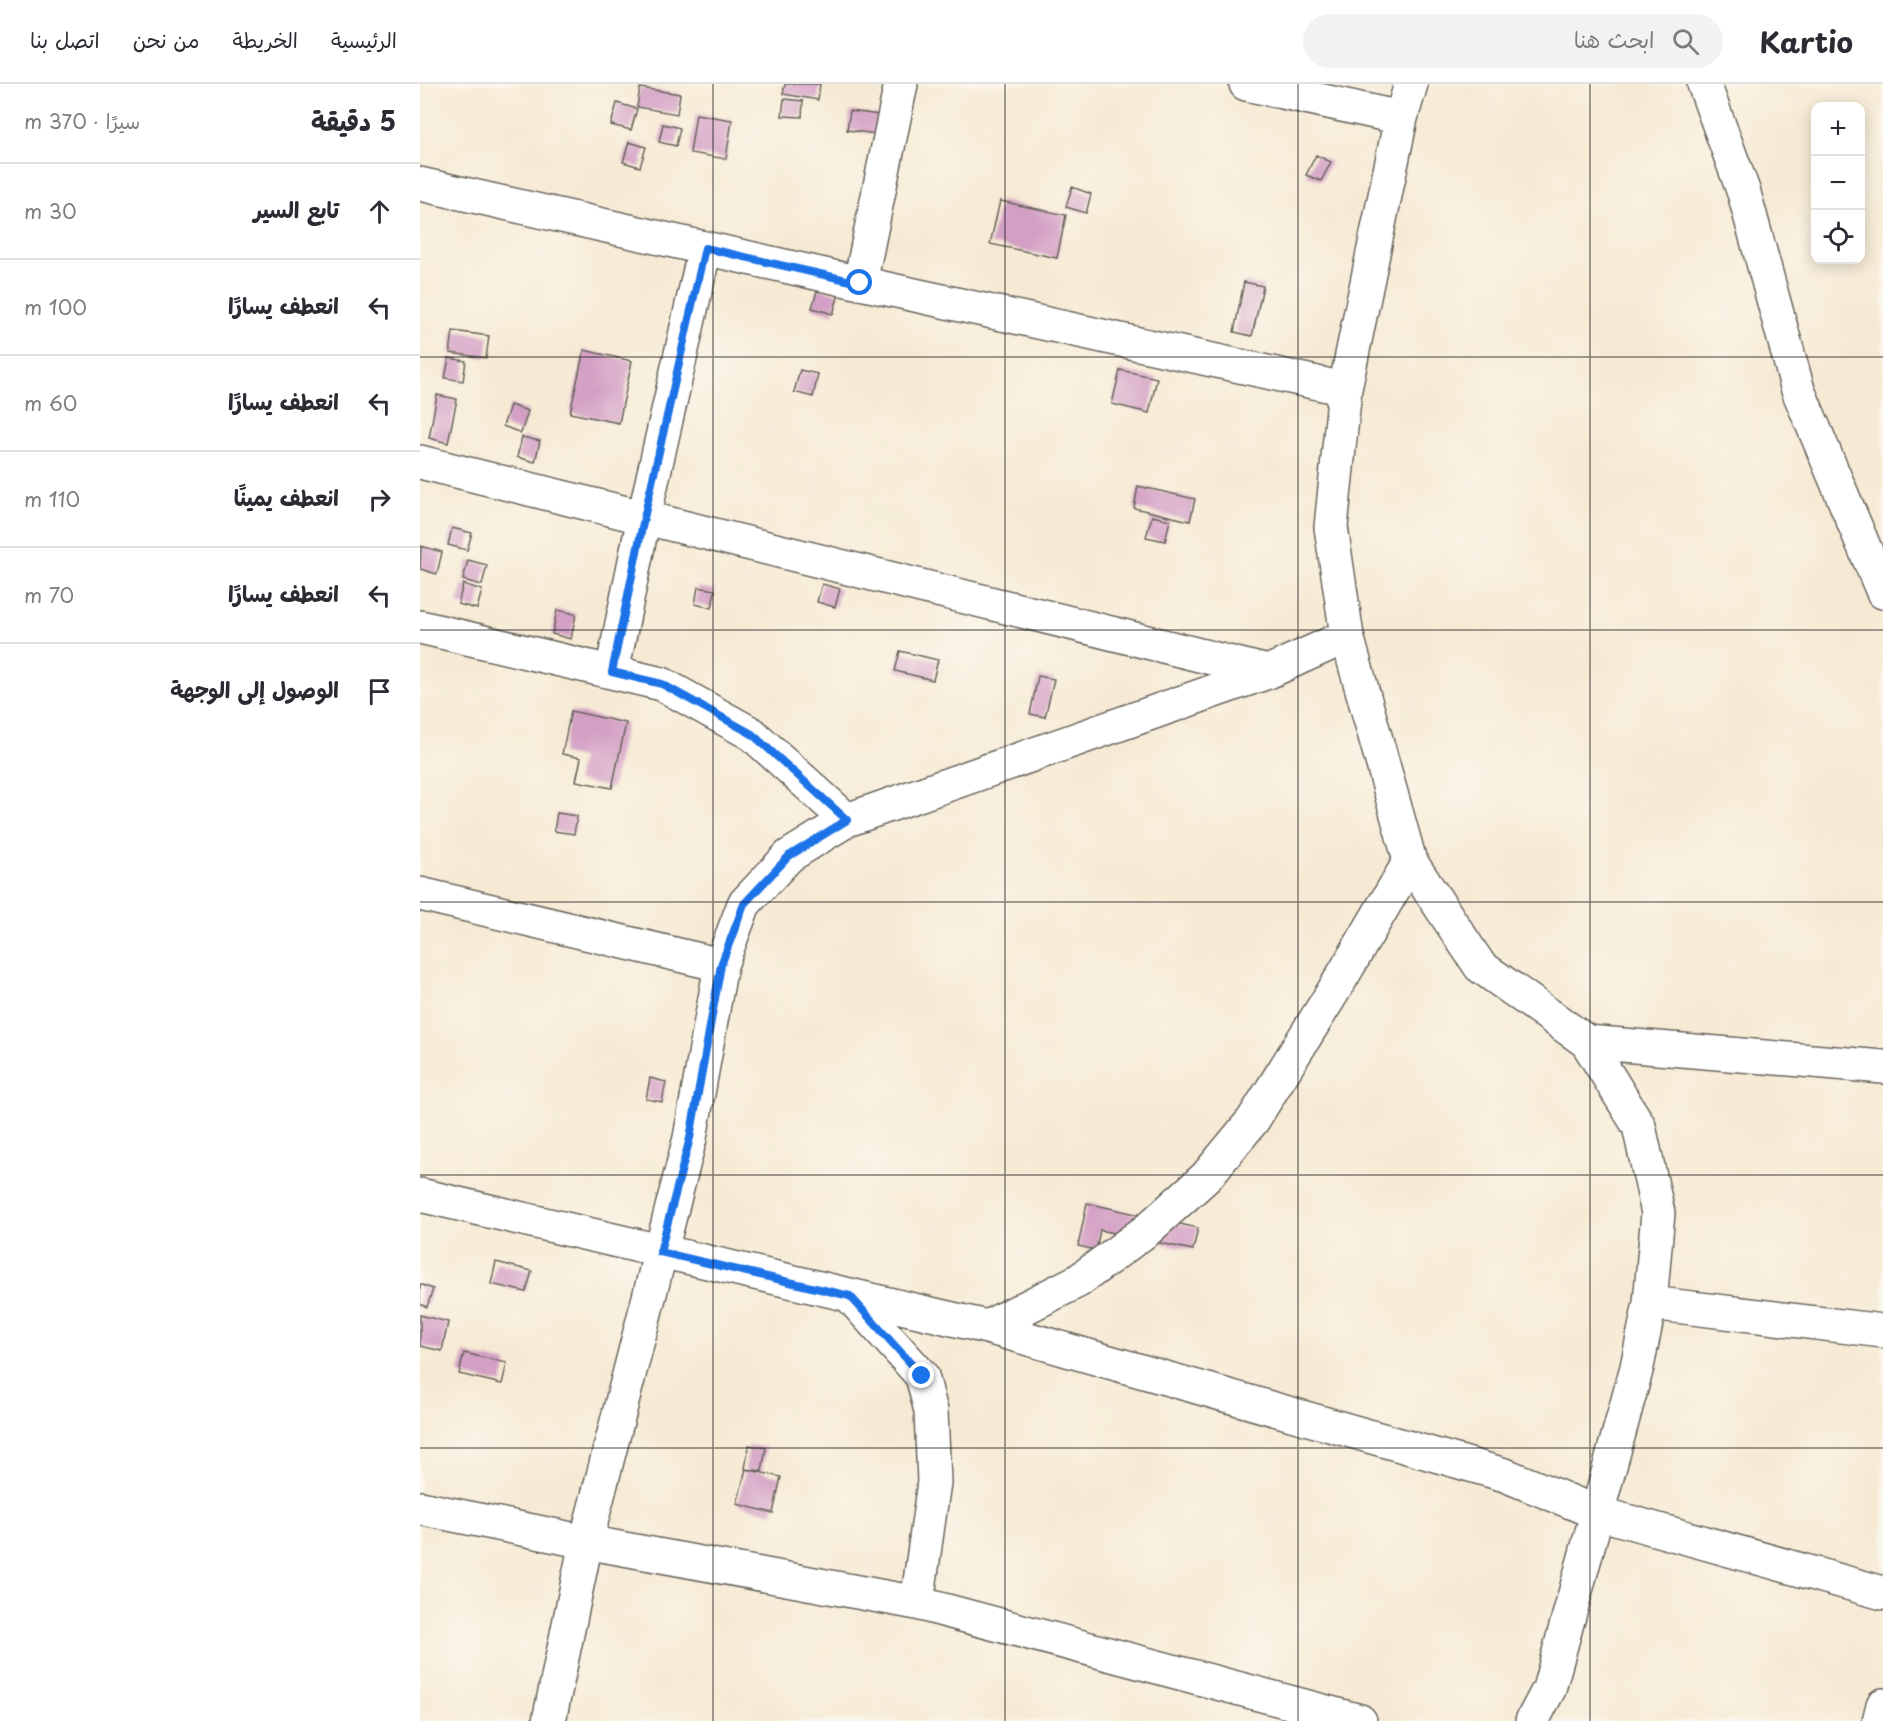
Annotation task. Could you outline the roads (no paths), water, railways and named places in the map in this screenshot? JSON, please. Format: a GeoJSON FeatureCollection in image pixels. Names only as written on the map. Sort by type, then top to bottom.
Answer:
{"type":"FeatureCollection","features":[{"type":"Feature","properties":{"kind":"street"},"geometry":{"type":"LineString","coordinates":[[860,283],[901,84]]}},
{"type":"Feature","properties":{"kind":"street"},"geometry":{"type":"LineString","coordinates":[[1246,84],[1401,118]]}},
{"type":"Feature","properties":{"kind":"street"},"geometry":{"type":"LineString","coordinates":[[1411,84],[1401,118],[1345,389],[1331,527],[1347,636],[1410,861],[1480,966],[1587,1042],[1639,1126],[1658,1213],[1650,1304],[1637,1367],[1549,1689],[1532,1721]]}},
{"type":"Feature","properties":{"kind":"street"},"geometry":{"type":"LineString","coordinates":[[1704,84],[1744,193],[1798,390],[1883,592]]}},
{"type":"Feature","properties":{"kind":"street"},"geometry":{"type":"LineString","coordinates":[[420,184],[1345,389]]}},
{"type":"Feature","properties":{"kind":"street"},"geometry":{"type":"LineString","coordinates":[[612,672],[705,248]]}},
{"type":"Feature","properties":{"kind":"street"},"geometry":{"type":"LineString","coordinates":[[420,462],[1268,672]]}},
{"type":"Feature","properties":{"kind":"street"},"geometry":{"type":"LineString","coordinates":[[420,627],[662,684],[752,734],[847,820]]}},
{"type":"Feature","properties":{"kind":"street"},"geometry":{"type":"LineString","coordinates":[[556,1719],[586,1542],[690,1138],[721,965],[744,904],[789,856],[847,820],[1268,672],[1347,636]]}},
{"type":"Feature","properties":{"kind":"street"},"geometry":{"type":"LineString","coordinates":[[987,1327],[1078,1281],[1147,1230],[1206,1177],[1253,1120],[1336,987],[1410,861]]}},
{"type":"Feature","properties":{"kind":"street"},"geometry":{"type":"LineString","coordinates":[[420,894],[721,965]]}},
{"type":"Feature","properties":{"kind":"street"},"geometry":{"type":"LineString","coordinates":[[1587,1042],[1883,1067]]}},
{"type":"Feature","properties":{"kind":"street"},"geometry":{"type":"LineString","coordinates":[[420,1195],[987,1327],[1505,1475],[1598,1513],[1883,1593]]}},
{"type":"Feature","properties":{"kind":"street"},"geometry":{"type":"LineString","coordinates":[[850,1296],[922,1376],[931,1412],[934,1482],[917,1604]]}},
{"type":"Feature","properties":{"kind":"street"},"geometry":{"type":"LineString","coordinates":[[1650,1304],[1883,1331]]}},
{"type":"Feature","properties":{"kind":"street"},"geometry":{"type":"LineString","coordinates":[[420,1508],[586,1542],[917,1604],[1360,1721]]}},
{"type":"Feature","properties":{"kind":"street"},"geometry":{"type":"LineString","coordinates":[[1879,1721],[1883,1705]]}}]}
